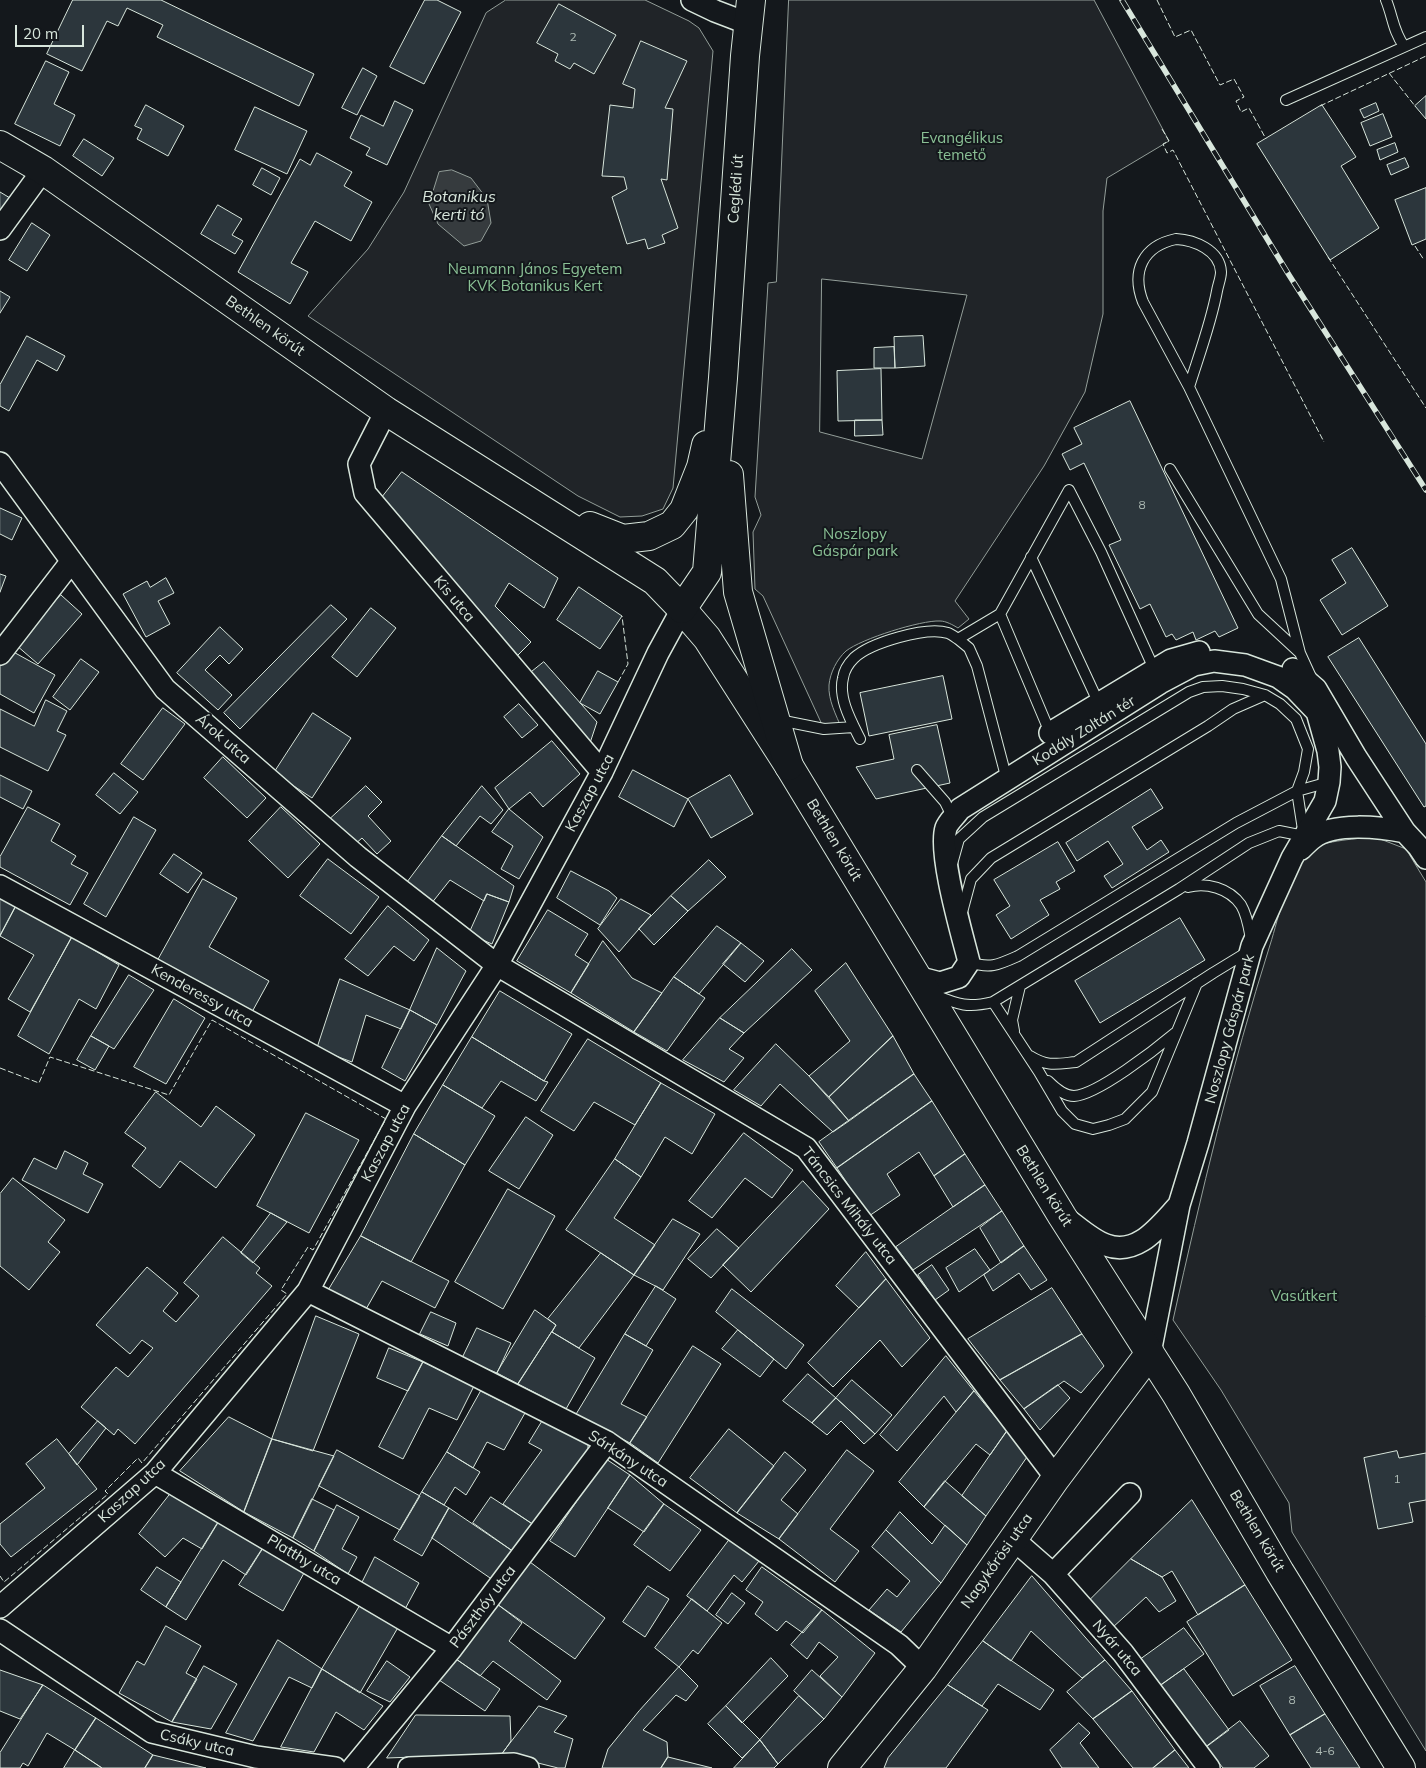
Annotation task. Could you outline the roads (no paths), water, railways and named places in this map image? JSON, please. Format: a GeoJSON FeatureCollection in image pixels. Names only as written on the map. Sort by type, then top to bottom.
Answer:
{"type":"FeatureCollection","features":[{"type":"Feature","properties":{"kind":"main road","name":"Ceglédi út"},"geometry":{"type":"LineString","coordinates":[[723,378],[744,65],[750,12]]}},
{"type":"Feature","properties":{"kind":"main road","name":"Bethlen körút"},"geometry":{"type":"LineString","coordinates":[[0,145],[43,170],[386,411],[655,581],[707,638],[790,766],[1062,1216],[1150,1353],[1280,1572],[1400,1768]]}},
{"type":"Feature","properties":{"kind":"main road"},"geometry":{"type":"LineString","coordinates":[[532,503],[623,539],[648,536],[672,525],[684,510],[701,467],[723,378]]}},
{"type":"Feature","properties":{"kind":"main road"},"geometry":{"type":"LineString","coordinates":[[682,610],[707,572],[723,378]]}},
{"type":"Feature","properties":{"kind":"main road"},"geometry":{"type":"LineString","coordinates":[[723,378],[738,592],[790,766]]}},
{"type":"Feature","properties":{"kind":"main road","name":"Nagykőrösi utca"},"geometry":{"type":"LineString","coordinates":[[842,1768],[923,1668],[1056,1478],[1150,1353]]}},
{"type":"Feature","properties":{"kind":"street"},"geometry":{"type":"LineString","coordinates":[[692,0],[715,11],[750,12]]}},
{"type":"Feature","properties":{"kind":"street"},"geometry":{"type":"LineString","coordinates":[[0,229],[43,170]]}},
{"type":"Feature","properties":{"kind":"street","name":"Kis utca"},"geometry":{"type":"LineString","coordinates":[[386,411],[359,464],[365,493],[602,772]]}},
{"type":"Feature","properties":{"kind":"street","name":"Árok utca"},"geometry":{"type":"LineString","coordinates":[[0,464],[165,689],[358,857],[497,965]]}},
{"type":"Feature","properties":{"kind":"street"},"geometry":{"type":"LineString","coordinates":[[0,654],[71,562]]}},
{"type":"Feature","properties":{"kind":"street","name":"Kaszap utca"},"geometry":{"type":"LineString","coordinates":[[0,1607],[155,1473],[308,1291],[405,1106],[497,965],[602,772],[658,653],[682,610]]}},
{"type":"Feature","properties":{"kind":"street","name":"Kodály Zoltán tér"},"geometry":{"type":"LineString","coordinates":[[1157,676],[1170,660],[1193,652],[1216,650],[1250,653],[1294,670],[1316,689],[1356,757],[1405,832],[1426,858]]}},
{"type":"Feature","properties":{"kind":"street","name":"Kodály Zoltán tér"},"geometry":{"type":"LineString","coordinates":[[969,962],[959,924],[944,846],[949,810],[960,809],[1007,780],[1053,741],[1157,676],[1194,664],[1214,662],[1246,665],[1278,677],[1295,689],[1317,712]]}},
{"type":"Feature","properties":{"kind":"street","name":"Kodály Zoltán tér"},"geometry":{"type":"LineString","coordinates":[[1280,663],[1300,683],[1317,712],[1328,750],[1329,782],[1325,801],[1304,836]]}},
{"type":"Feature","properties":{"kind":"street","name":"Kodály Zoltán tér"},"geometry":{"type":"LineString","coordinates":[[1325,735],[1356,757]]}},
{"type":"Feature","properties":{"kind":"street"},"geometry":{"type":"LineString","coordinates":[[1292,858],[1314,837],[1337,829],[1366,827],[1386,828],[1405,832]]}},
{"type":"Feature","properties":{"kind":"street","name":"Noszlopy Gáspár park"},"geometry":{"type":"LineString","coordinates":[[1150,1353],[1180,1205],[1252,948],[1292,858],[1304,836]]}},
{"type":"Feature","properties":{"kind":"street","name":"Kenderessy utca"},"geometry":{"type":"LineString","coordinates":[[0,886],[405,1106]]}},
{"type":"Feature","properties":{"kind":"street"},"geometry":{"type":"LineString","coordinates":[[921,983],[940,982],[959,977],[969,962]]}},
{"type":"Feature","properties":{"kind":"street","name":"Táncsics Mihály utca"},"geometry":{"type":"LineString","coordinates":[[497,965],[806,1148],[1056,1478]]}},
{"type":"Feature","properties":{"kind":"street","name":"Noszlopy Gáspár park"},"geometry":{"type":"LineString","coordinates":[[1062,1216],[1104,1245],[1117,1249],[1141,1243],[1180,1205]]}},
{"type":"Feature","properties":{"kind":"street","name":"Sárkány utca"},"geometry":{"type":"LineString","coordinates":[[308,1291],[607,1442],[899,1645],[923,1668]]}},
{"type":"Feature","properties":{"kind":"street","name":"Pászthóy utca"},"geometry":{"type":"LineString","coordinates":[[353,1768],[452,1648],[607,1442]]}},
{"type":"Feature","properties":{"kind":"street","name":"Platthy utca"},"geometry":{"type":"LineString","coordinates":[[155,1473],[452,1648]]}},
{"type":"Feature","properties":{"kind":"street"},"geometry":{"type":"LineString","coordinates":[[1053,1574],[1130,1494]]}},
{"type":"Feature","properties":{"kind":"street","name":"Nyár utca"},"geometry":{"type":"LineString","coordinates":[[1013,1539],[1053,1574],[1123,1653],[1209,1768]]}},
{"type":"Feature","properties":{"kind":"street","name":"Csáky utca"},"geometry":{"type":"LineString","coordinates":[[0,1630],[152,1732],[256,1757],[335,1768]]}},
{"type":"Feature","properties":{"kind":"street"},"geometry":{"type":"LineString","coordinates":[[409,1768],[514,1764],[528,1768]]}},
{"type":"Feature","properties":{"kind":"lane"},"geometry":{"type":"LineString","coordinates":[[1386,0],[1395,34],[1404,46]]}},
{"type":"Feature","properties":{"kind":"lane"},"geometry":{"type":"LineString","coordinates":[[1286,100],[1426,37]]}},
{"type":"Feature","properties":{"kind":"lane"},"geometry":{"type":"LineString","coordinates":[[1189,387],[1215,302],[1221,272],[1217,260],[1200,243],[1176,239],[1164,241],[1145,256],[1137,279],[1138,291],[1189,387],[1281,578],[1300,653],[1316,689],[1317,712]]}},
{"type":"Feature","properties":{"kind":"lane"},"geometry":{"type":"LineString","coordinates":[[1170,469],[1258,614],[1300,653]]}},
{"type":"Feature","properties":{"kind":"lane"},"geometry":{"type":"LineString","coordinates":[[958,639],[1000,614],[1069,490],[1101,552],[1157,676]]}},
{"type":"Feature","properties":{"kind":"lane"},"geometry":{"type":"LineString","coordinates":[[1031,557],[1102,711]]}},
{"type":"Feature","properties":{"kind":"lane"},"geometry":{"type":"LineString","coordinates":[[1000,614],[1053,741]]}},
{"type":"Feature","properties":{"kind":"lane"},"geometry":{"type":"LineString","coordinates":[[860,739],[841,695],[843,676],[847,666],[854,658],[878,645],[920,633],[948,633],[969,648],[977,666],[1007,780]]}},
{"type":"Feature","properties":{"kind":"lane"},"geometry":{"type":"LineString","coordinates":[[949,877],[959,839],[983,817],[1189,692],[1202,687],[1222,686],[1243,689],[1265,696],[1280,704],[1296,719],[1325,735]]}},
{"type":"Feature","properties":{"kind":"lane"},"geometry":{"type":"LineString","coordinates":[[959,924],[971,879],[991,858],[1233,709],[1265,696]]}},
{"type":"Feature","properties":{"kind":"lane"},"geometry":{"type":"LineString","coordinates":[[921,983],[955,1003],[975,1006],[993,1002],[1180,889],[1249,843],[1279,831],[1304,836],[1296,791],[1304,772],[1308,749],[1296,719]]}},
{"type":"Feature","properties":{"kind":"lane"},"geometry":{"type":"LineString","coordinates":[[776,720],[824,730],[854,727]]}},
{"type":"Feature","properties":{"kind":"lane"},"geometry":{"type":"LineString","coordinates":[[917,770],[949,810]]}},
{"type":"Feature","properties":{"kind":"lane"},"geometry":{"type":"LineString","coordinates":[[969,962],[984,967],[1002,963],[1018,956],[1236,823],[1296,791],[1329,782]]}},
{"type":"Feature","properties":{"kind":"lane"},"geometry":{"type":"LineString","coordinates":[[1025,1053],[1041,1063],[1076,1062],[1252,948],[1247,919],[1235,899],[1221,889],[1210,886],[1197,884],[1180,889]]}},
{"type":"Feature","properties":{"kind":"lane"},"geometry":{"type":"LineString","coordinates":[[993,1002],[1062,1111],[1075,1124],[1092,1129],[1125,1119],[1152,1092],[1197,983]]}},
{"type":"Feature","properties":{"kind":"lane"},"geometry":{"type":"LineString","coordinates":[[1016,1039],[1012,1020],[1020,986]]}},
{"type":"Feature","properties":{"kind":"lane"},"geometry":{"type":"LineString","coordinates":[[1038,1072],[1057,1090],[1072,1096],[1089,1092],[1149,1055],[1177,1032]]}},
{"type":"Feature","properties":{"kind":"water","name":"Botanikus kerti tó"},"geometry":{"type":"Polygon","coordinates":[[[452,170],[471,178],[487,199],[491,223],[481,241],[464,246],[438,224],[429,204],[439,172],[452,170]]]}},
{"type":"Feature","properties":{"kind":"railway"},"geometry":{"type":"LineString","coordinates":[[1122,0],[1289,275],[1426,490]]}},
{"type":"Feature","properties":{"kind":"park label","name":"Evangélikus temető"},"geometry":{"type":"Point","coordinates":[962,146]}},
{"type":"Feature","properties":{"kind":"park label","name":"Neumann János Egyetem KVK Botanikus Kert"},"geometry":{"type":"Point","coordinates":[535,278]}},
{"type":"Feature","properties":{"kind":"park label","name":"Vasútkert"},"geometry":{"type":"Point","coordinates":[1304,1296]}}]}
